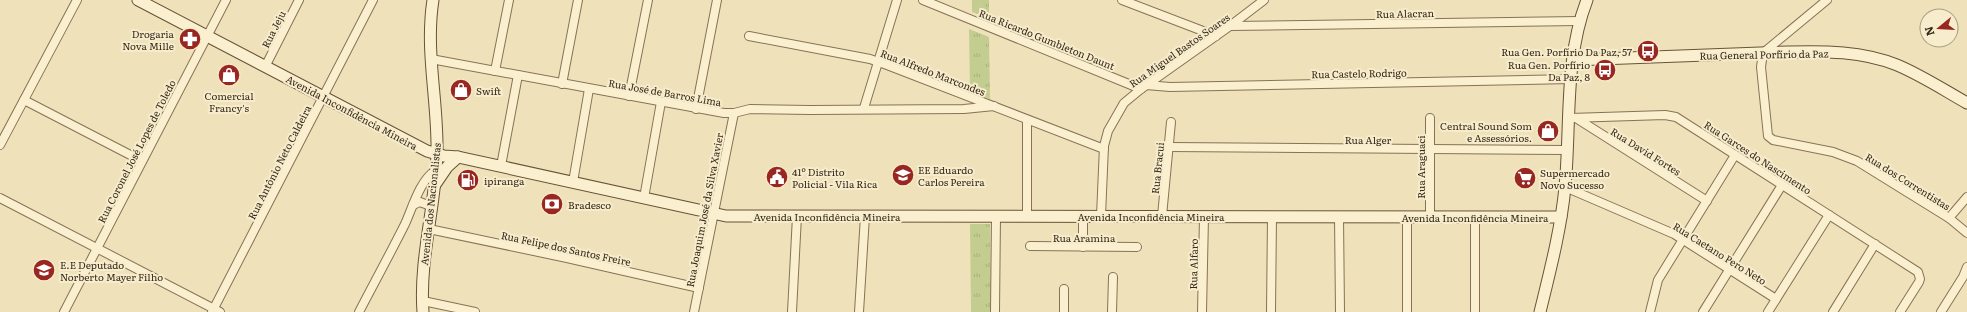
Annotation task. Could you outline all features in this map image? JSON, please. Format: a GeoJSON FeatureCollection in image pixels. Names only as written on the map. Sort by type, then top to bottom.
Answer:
{"type":"FeatureCollection","features":[{"type":"Feature","properties":{"kind":"street"},"geometry":{"type":"LineString","coordinates":[[0,145],[77,0]]}},
{"type":"Feature","properties":{"kind":"street","name":"Avenida Inconfidência Mineira"},"geometry":{"type":"LineString","coordinates":[[138,0],[422,149],[437,154],[501,166],[726,216],[1561,217]]}},
{"type":"Feature","properties":{"kind":"street","name":"Rua Coronel José Lopes de Toledo"},"geometry":{"type":"LineString","coordinates":[[64,312],[226,0]]}},
{"type":"Feature","properties":{"kind":"street","name":"Rua Jeju"},"geometry":{"type":"LineString","coordinates":[[265,67],[300,0]]}},
{"type":"Feature","properties":{"kind":"street","name":"Rua Antônio Neto Caldeira"},"geometry":{"type":"LineString","coordinates":[[215,311],[373,0]]}},
{"type":"Feature","properties":{"kind":"street","name":"Avenida dos Nacionalistas"},"geometry":{"type":"LineString","coordinates":[[423,306],[424,271],[437,154],[429,30],[433,0]]}},
{"type":"Feature","properties":{"kind":"street"},"geometry":{"type":"LineString","coordinates":[[495,71],[509,0]]}},
{"type":"Feature","properties":{"kind":"street"},"geometry":{"type":"LineString","coordinates":[[562,84],[578,0]]}},
{"type":"Feature","properties":{"kind":"street"},"geometry":{"type":"LineString","coordinates":[[629,96],[648,0]]}},
{"type":"Feature","properties":{"kind":"street"},"geometry":{"type":"LineString","coordinates":[[696,109],[717,0]]}},
{"type":"Feature","properties":{"kind":"street"},"geometry":{"type":"LineString","coordinates":[[864,108],[897,0]]}},
{"type":"Feature","properties":{"kind":"street","name":"Rua Ricardo Gumbleton Daunt"},"geometry":{"type":"LineString","coordinates":[[923,0],[1143,87]]}},
{"type":"Feature","properties":{"kind":"street"},"geometry":{"type":"LineString","coordinates":[[1122,0],[1216,36]]}},
{"type":"Feature","properties":{"kind":"street","name":"Rua Miguel Bastos Soares"},"geometry":{"type":"LineString","coordinates":[[1101,216],[1104,149],[1108,131],[1124,103],[1143,87],[1230,26],[1264,0]]}},
{"type":"Feature","properties":{"kind":"street"},"geometry":{"type":"LineString","coordinates":[[1540,312],[1561,217],[1565,187],[1567,150],[1573,118],[1573,60],[1580,21],[1587,0]]}},
{"type":"Feature","properties":{"kind":"street"},"geometry":{"type":"LineString","coordinates":[[1763,53],[1827,0]]}},
{"type":"Feature","properties":{"kind":"street","name":"Rua Alacran"},"geometry":{"type":"LineString","coordinates":[[1230,26],[1580,21]]}},
{"type":"Feature","properties":{"kind":"street","name":"Rua Alfredo Marcondes"},"geometry":{"type":"LineString","coordinates":[[748,36],[878,62],[1104,149]]}},
{"type":"Feature","properties":{"kind":"street","name":"Rua General Porfírio da Paz"},"geometry":{"type":"LineString","coordinates":[[1573,60],[1820,51],[1868,56],[1897,65],[1967,103]]}},
{"type":"Feature","properties":{"kind":"street","name":"Rua dos Correntistas"},"geometry":{"type":"LineString","coordinates":[[1763,53],[1761,67],[1767,133],[1773,140],[1833,152],[1857,161],[1948,218],[1967,233]]}},
{"type":"Feature","properties":{"kind":"street","name":"Rua José de Barros Lima"},"geometry":{"type":"LineString","coordinates":[[431,58],[696,109],[734,113],[750,108],[810,110],[864,108],[964,109],[994,106]]}},
{"type":"Feature","properties":{"kind":"street"},"geometry":{"type":"LineString","coordinates":[[501,166],[518,75]]}},
{"type":"Feature","properties":{"kind":"street","name":"Rua Castelo Rodrigo"},"geometry":{"type":"LineString","coordinates":[[1143,87],[1572,79]]}},
{"type":"Feature","properties":{"kind":"street"},"geometry":{"type":"LineString","coordinates":[[573,182],[589,89]]}},
{"type":"Feature","properties":{"kind":"street"},"geometry":{"type":"LineString","coordinates":[[24,100],[142,161]]}},
{"type":"Feature","properties":{"kind":"street"},"geometry":{"type":"LineString","coordinates":[[644,198],[661,102]]}},
{"type":"Feature","properties":{"kind":"street","name":"Rua Joaquim José da Silva Xavier"},"geometry":{"type":"LineString","coordinates":[[694,312],[715,214],[734,113]]}},
{"type":"Feature","properties":{"kind":"street","name":"Rua Garces do Nascimento"},"geometry":{"type":"LineString","coordinates":[[1573,118],[1672,115],[1918,272],[1919,282],[1900,312]]}},
{"type":"Feature","properties":{"kind":"street","name":"Rua Araguaci"},"geometry":{"type":"LineString","coordinates":[[1430,118],[1430,217]]}},
{"type":"Feature","properties":{"kind":"street","name":"Rua David Fortes"},"geometry":{"type":"LineString","coordinates":[[1573,118],[1707,201]]}},
{"type":"Feature","properties":{"kind":"street"},"geometry":{"type":"LineString","coordinates":[[1027,120],[1027,216]]}},
{"type":"Feature","properties":{"kind":"street","name":"Rua Bracui"},"geometry":{"type":"LineString","coordinates":[[1162,216],[1172,122]]}},
{"type":"Feature","properties":{"kind":"street","name":"Rua Alger"},"geometry":{"type":"LineString","coordinates":[[1169,148],[1567,150]]}},
{"type":"Feature","properties":{"kind":"street"},"geometry":{"type":"LineString","coordinates":[[1650,312],[1658,280],[1735,155]]}},
{"type":"Feature","properties":{"kind":"street"},"geometry":{"type":"LineString","coordinates":[[433,188],[447,167],[458,157]]}},
{"type":"Feature","properties":{"kind":"street"},"geometry":{"type":"LineString","coordinates":[[359,312],[413,205],[430,174],[435,171]]}},
{"type":"Feature","properties":{"kind":"street"},"geometry":{"type":"LineString","coordinates":[[1703,312],[1782,185]]}},
{"type":"Feature","properties":{"kind":"street","name":"Rua Caetano Pero Neto"},"geometry":{"type":"LineString","coordinates":[[1565,187],[1592,197],[1683,239],[1776,299]]}},
{"type":"Feature","properties":{"kind":"street"},"geometry":{"type":"LineString","coordinates":[[1948,218],[1967,197]]}},
{"type":"Feature","properties":{"kind":"street"},"geometry":{"type":"LineString","coordinates":[[0,198],[215,311]]}},
{"type":"Feature","properties":{"kind":"street"},"geometry":{"type":"LineString","coordinates":[[413,205],[420,202],[428,205],[431,209]]}},
{"type":"Feature","properties":{"kind":"street"},"geometry":{"type":"LineString","coordinates":[[1768,312],[1829,215]]}},
{"type":"Feature","properties":{"kind":"street"},"geometry":{"type":"LineString","coordinates":[[792,312],[797,216]]}},
{"type":"Feature","properties":{"kind":"street"},"geometry":{"type":"LineString","coordinates":[[859,312],[865,216]]}},
{"type":"Feature","properties":{"kind":"street"},"geometry":{"type":"LineString","coordinates":[[995,312],[996,216]]}},
{"type":"Feature","properties":{"kind":"street"},"geometry":{"type":"LineString","coordinates":[[1083,216],[1083,247]]}},
{"type":"Feature","properties":{"kind":"street"},"geometry":{"type":"LineString","coordinates":[[1271,312],[1272,216]]}},
{"type":"Feature","properties":{"kind":"street"},"geometry":{"type":"LineString","coordinates":[[1339,216],[1340,312]]}},
{"type":"Feature","properties":{"kind":"street","name":"Rua Alfaro"},"geometry":{"type":"LineString","coordinates":[[1202,312],[1204,217]]}},
{"type":"Feature","properties":{"kind":"street"},"geometry":{"type":"LineString","coordinates":[[1407,217],[1407,312]]}},
{"type":"Feature","properties":{"kind":"street"},"geometry":{"type":"LineString","coordinates":[[1475,217],[1475,312]]}},
{"type":"Feature","properties":{"kind":"street","name":"Rua Felipe dos Santos Freire"},"geometry":{"type":"LineString","coordinates":[[429,229],[699,288]]}},
{"type":"Feature","properties":{"kind":"street"},"geometry":{"type":"LineString","coordinates":[[1833,312],[1875,244]]}},
{"type":"Feature","properties":{"kind":"street","name":"Rua Aramina"},"geometry":{"type":"LineString","coordinates":[[1030,246],[1137,247]]}},
{"type":"Feature","properties":{"kind":"street"},"geometry":{"type":"LineString","coordinates":[[1941,312],[1963,277],[1967,267]]}},
{"type":"Feature","properties":{"kind":"street"},"geometry":{"type":"LineString","coordinates":[[1112,312],[1113,277]]}},
{"type":"Feature","properties":{"kind":"street"},"geometry":{"type":"LineString","coordinates":[[1064,289],[1064,312]]}},
{"type":"Feature","properties":{"kind":"street"},"geometry":{"type":"LineString","coordinates":[[423,306],[475,312]]}},
{"type":"Feature","properties":{"kind":"green space"},"geometry":{"type":"Polygon","coordinates":[[[972,0],[989,0],[989,18],[972,12],[972,0]]]}},
{"type":"Feature","properties":{"kind":"green space"},"geometry":{"type":"Polygon","coordinates":[[[969,29],[989,37],[990,99],[970,90],[969,29]]]}},
{"type":"Feature","properties":{"kind":"green space"},"geometry":{"type":"Polygon","coordinates":[[[970,224],[990,224],[991,312],[971,312],[970,224]]]}},
{"type":"Feature","properties":{"kind":"place","name":"Drogaria Nova Mille"},"geometry":{"type":"Point","coordinates":[190,39]}},
{"type":"Feature","properties":{"kind":"place","name":"Rua Gen. Porfírio Da Paz, 57"},"geometry":{"type":"Point","coordinates":[1648,51]}},
{"type":"Feature","properties":{"kind":"place","name":"Rua Gen. Porfírio Da Paz, 8"},"geometry":{"type":"Point","coordinates":[1605,70]}},
{"type":"Feature","properties":{"kind":"place","name":"Comercial Francy's"},"geometry":{"type":"Point","coordinates":[229,75]}},
{"type":"Feature","properties":{"kind":"place","name":"Swift"},"geometry":{"type":"Point","coordinates":[461,90]}},
{"type":"Feature","properties":{"kind":"place","name":"Central Sound Som e Assessórios."},"geometry":{"type":"Point","coordinates":[1548,131]}},
{"type":"Feature","properties":{"kind":"place","name":"EE Eduardo Carlos Pereira"},"geometry":{"type":"Point","coordinates":[903,175]}},
{"type":"Feature","properties":{"kind":"place","name":"41º Distrito Policial - Vila Rica"},"geometry":{"type":"Point","coordinates":[777,177]}},
{"type":"Feature","properties":{"kind":"place","name":"Supermercado Novo Sucesso"},"geometry":{"type":"Point","coordinates":[1525,178]}},
{"type":"Feature","properties":{"kind":"place","name":"ipiranga"},"geometry":{"type":"Point","coordinates":[468,180]}},
{"type":"Feature","properties":{"kind":"place","name":"Bradesco"},"geometry":{"type":"Point","coordinates":[552,204]}},
{"type":"Feature","properties":{"kind":"place","name":"E.E Deputado Norberto Mayer Filho"},"geometry":{"type":"Point","coordinates":[44,270]}}]}
